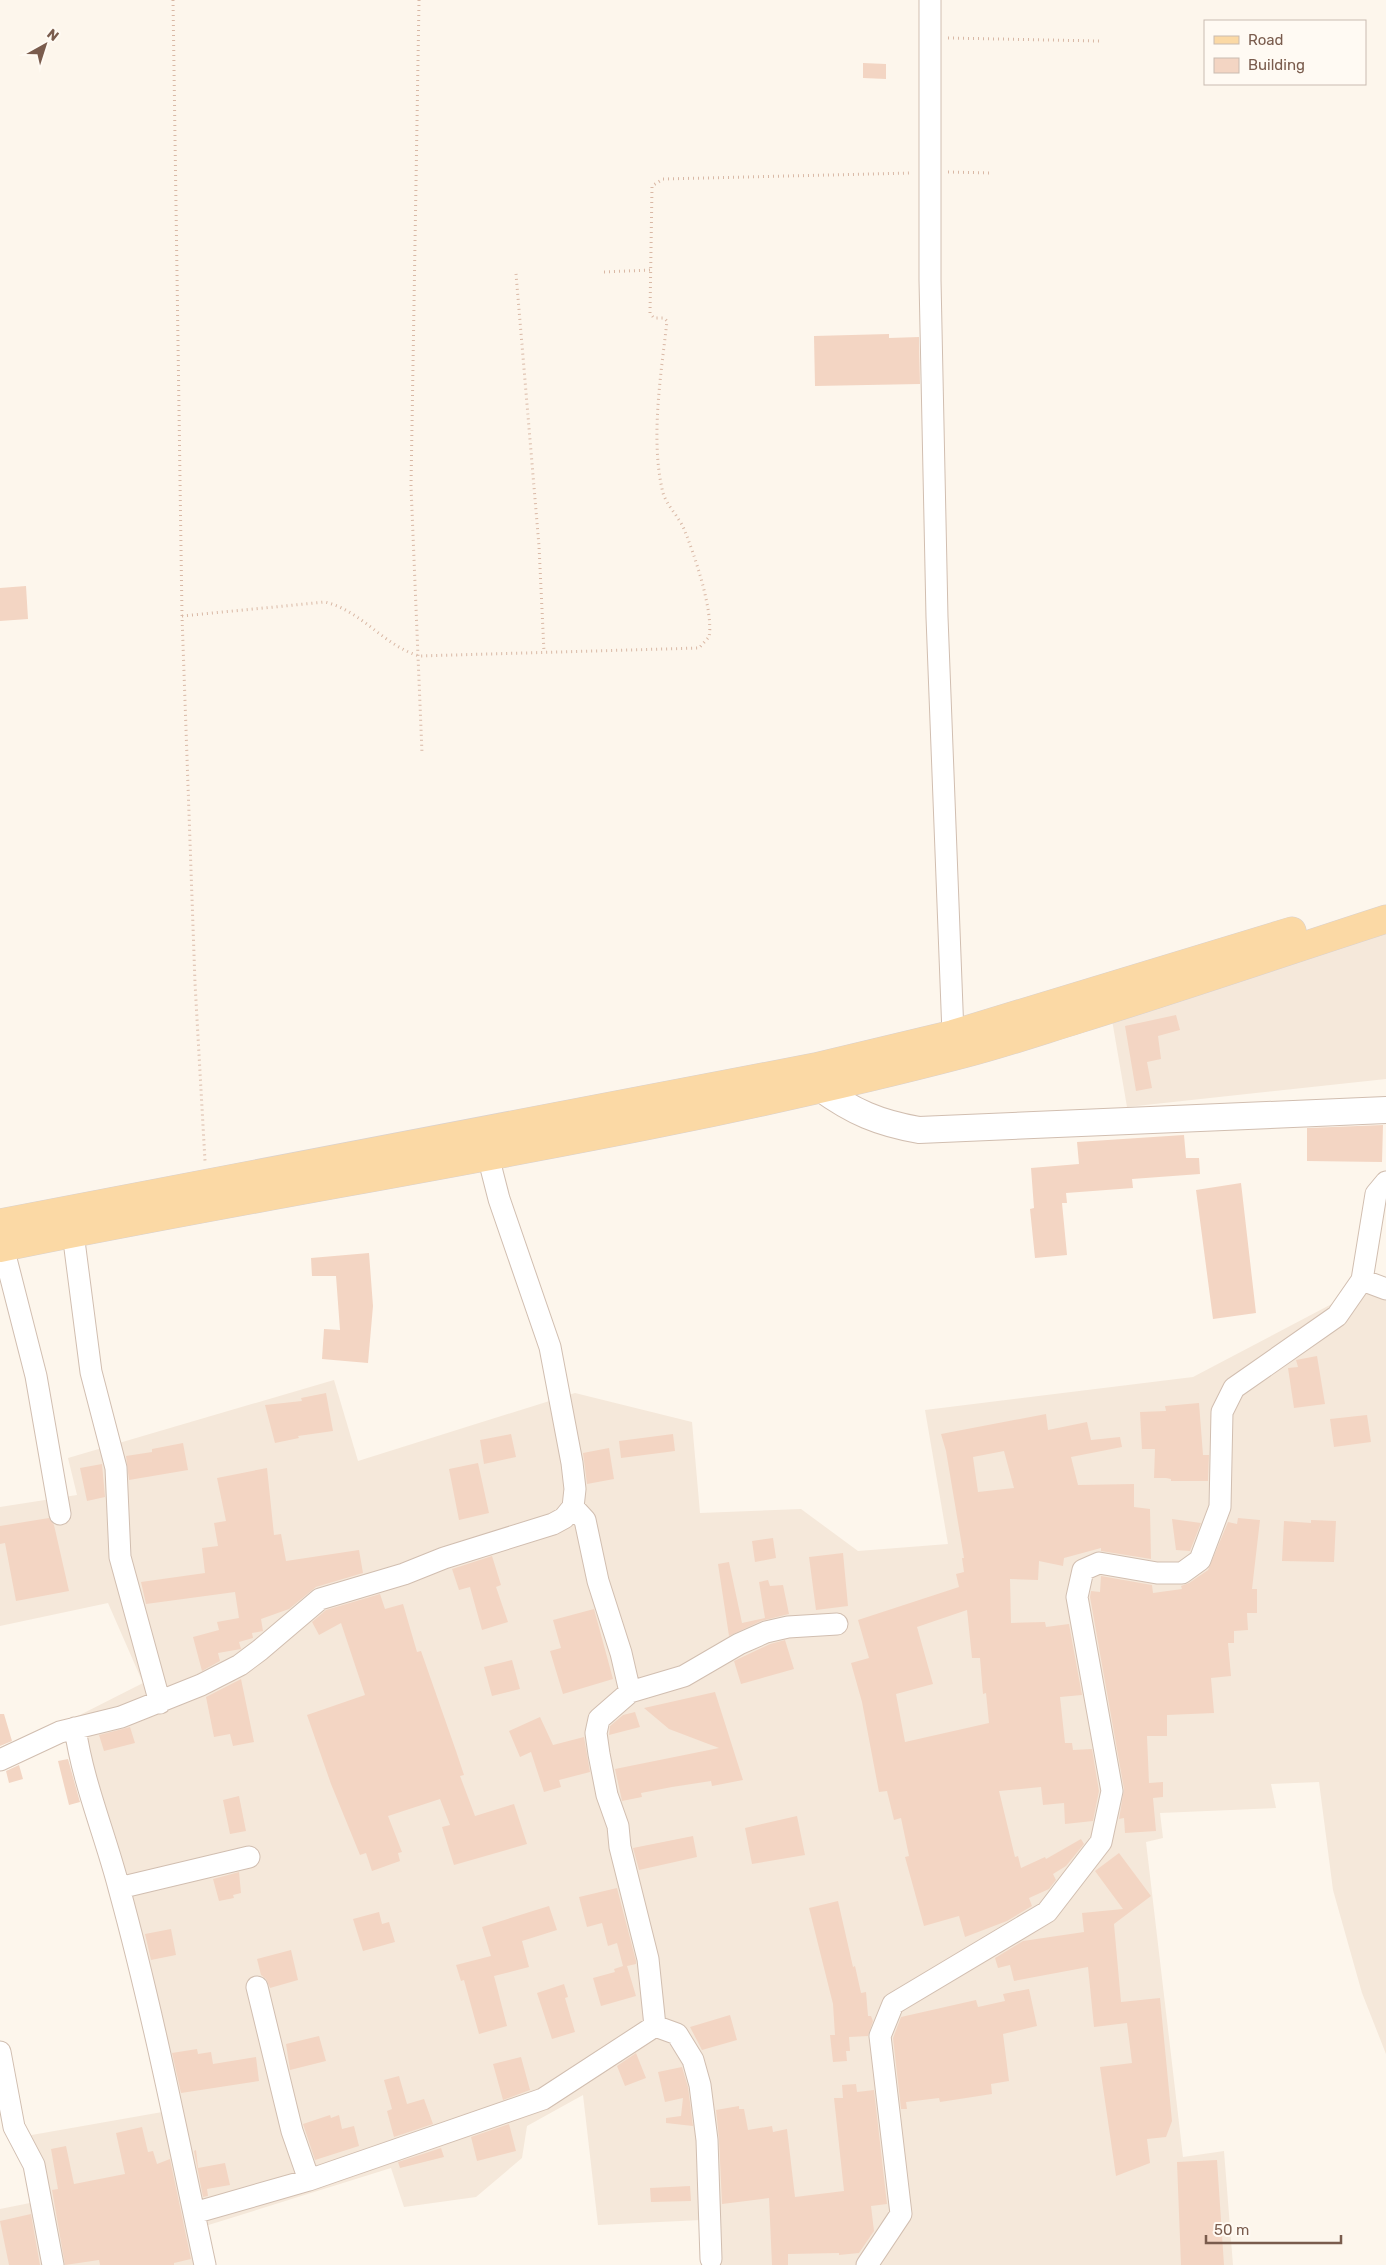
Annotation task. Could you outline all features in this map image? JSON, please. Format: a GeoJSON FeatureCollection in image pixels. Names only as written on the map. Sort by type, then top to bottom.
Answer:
{"type":"FeatureCollection","features":[{"type":"Feature","properties":{"kind":"main road"},"geometry":{"type":"LineString","coordinates":[[1,1240],[206,1184],[323,1174],[488,1156],[817,1078],[953,1034],[1386,902]]}},
{"type":"Feature","properties":{"kind":"main road"},"geometry":{"type":"LineString","coordinates":[[1,1240],[73,1233],[323,1174],[1000,1043],[1212,977],[1386,919]]}},
{"type":"Feature","properties":{"kind":"street"},"geometry":{"type":"LineString","coordinates":[[930,0],[930,172],[937,617],[953,1034]]}},
{"type":"Feature","properties":{"kind":"street"},"geometry":{"type":"LineString","coordinates":[[817,1078],[842,1104],[866,1117],[892,1125],[919,1130],[1386,1110]]}},
{"type":"Feature","properties":{"kind":"street"},"geometry":{"type":"LineString","coordinates":[[0,1760],[75,1728],[121,1717],[160,1703],[240,1665],[320,1599],[404,1574],[444,1558],[553,1524],[564,1518],[573,1507],[572,1463],[550,1347],[499,1199],[488,1156]]}},
{"type":"Feature","properties":{"kind":"street"},"geometry":{"type":"LineString","coordinates":[[867,2265],[901,2214],[880,2036],[893,2004],[1047,1912],[1101,1842],[1112,1791],[1077,1597],[1082,1570],[1099,1563],[1157,1573],[1182,1573],[1200,1560],[1220,1507],[1222,1412],[1234,1388],[1337,1316],[1362,1280],[1376,1194],[1386,1182]]}},
{"type":"Feature","properties":{"kind":"street"},"geometry":{"type":"LineString","coordinates":[[73,1233],[91,1372],[116,1468],[120,1557],[160,1703]]}},
{"type":"Feature","properties":{"kind":"street"},"geometry":{"type":"LineString","coordinates":[[1,1240],[36,1376],[60,1514]]}},
{"type":"Feature","properties":{"kind":"street"},"geometry":{"type":"LineString","coordinates":[[1362,1280],[1386,1288]]}},
{"type":"Feature","properties":{"kind":"street"},"geometry":{"type":"LineString","coordinates":[[573,1507],[585,1520],[598,1582],[621,1653],[630,1692]]}},
{"type":"Feature","properties":{"kind":"street"},"geometry":{"type":"LineString","coordinates":[[655,2026],[648,1959],[620,1848],[618,1826],[607,1795],[596,1733],[599,1720],[630,1692],[659,1685],[684,1676],[739,1644],[766,1632],[788,1627],[837,1624]]}},
{"type":"Feature","properties":{"kind":"street"},"geometry":{"type":"LineString","coordinates":[[75,1728],[80,1763],[119,1888],[205,2265]]}},
{"type":"Feature","properties":{"kind":"street"},"geometry":{"type":"LineString","coordinates":[[119,1888],[249,1857]]}},
{"type":"Feature","properties":{"kind":"street"},"geometry":{"type":"LineString","coordinates":[[257,1987],[292,2131],[309,2180]]}},
{"type":"Feature","properties":{"kind":"street"},"geometry":{"type":"LineString","coordinates":[[194,2214],[309,2180],[542,2099],[655,2026]]}},
{"type":"Feature","properties":{"kind":"street"},"geometry":{"type":"LineString","coordinates":[[655,2026],[677,2034],[693,2060],[700,2085],[707,2140],[711,2259]]}},
{"type":"Feature","properties":{"kind":"street"},"geometry":{"type":"LineString","coordinates":[[0,2052],[14,2126],[34,2164],[53,2265]]}},
{"type":"Feature","properties":{"kind":"path"},"geometry":{"type":"LineString","coordinates":[[174,0],[182,616],[193,935],[206,1184]]}},
{"type":"Feature","properties":{"kind":"path"},"geometry":{"type":"LineString","coordinates":[[419,0],[411,486],[422,753]]}},
{"type":"Feature","properties":{"kind":"path"},"geometry":{"type":"LineString","coordinates":[[930,38],[1100,41]]}},
{"type":"Feature","properties":{"kind":"path"},"geometry":{"type":"LineString","coordinates":[[182,616],[325,602],[348,609],[399,648],[419,656],[694,650],[704,645],[709,637],[703,588],[684,529],[664,495],[659,467],[657,436],[666,321],[664,318],[654,318],[651,315],[651,190],[659,180],[990,172]]}},
{"type":"Feature","properties":{"kind":"path"},"geometry":{"type":"LineString","coordinates":[[604,272],[650,270]]}},
{"type":"Feature","properties":{"kind":"path"},"geometry":{"type":"LineString","coordinates":[[516,274],[539,546],[544,652]]}},
{"type":"Feature","properties":{"kind":"shaded area"},"geometry":{"type":"Polygon","coordinates":[[[1386,929],[1386,1079],[1127,1107],[1112,1020],[1386,929]]]}},
{"type":"Feature","properties":{"kind":"shaded area"},"geometry":{"type":"Polygon","coordinates":[[[1383,1277],[1386,1280],[1386,2054],[1362,1993],[1333,1890],[1319,1782],[1271,1784],[1276,1808],[1160,1813],[1163,1838],[1146,1842],[1183,2157],[1224,2151],[1233,2265],[703,2265],[701,2220],[598,2225],[583,2095],[527,2126],[522,2158],[476,2197],[404,2207],[391,2168],[202,2227],[205,2265],[0,2265],[0,2209],[35,2202],[26,2136],[168,2111],[70,1720],[143,1683],[108,1603],[0,1626],[0,1507],[77,1495],[68,1458],[334,1380],[358,1461],[575,1393],[692,1422],[700,1513],[801,1509],[858,1551],[948,1544],[925,1410],[1193,1377],[1383,1277]]]}},
{"type":"Feature","properties":{"kind":"building"},"geometry":{"type":"Polygon","coordinates":[[[863,63],[886,64],[886,79],[863,78],[863,63]]]}},
{"type":"Feature","properties":{"kind":"building"},"geometry":{"type":"Polygon","coordinates":[[[889,334],[889,338],[919,337],[920,384],[815,386],[814,336],[889,334]]]}},
{"type":"Feature","properties":{"kind":"building"},"geometry":{"type":"Polygon","coordinates":[[[26,586],[28,619],[0,621],[0,588],[26,586]]]}},
{"type":"Feature","properties":{"kind":"building"},"geometry":{"type":"Polygon","coordinates":[[[1176,1015],[1180,1030],[1158,1036],[1161,1059],[1147,1062],[1152,1088],[1136,1091],[1125,1026],[1176,1015]]]}},
{"type":"Feature","properties":{"kind":"building"},"geometry":{"type":"Polygon","coordinates":[[[1383,1125],[1382,1162],[1307,1161],[1307,1128],[1383,1125]]]}},
{"type":"Feature","properties":{"kind":"building"},"geometry":{"type":"Polygon","coordinates":[[[1184,1135],[1186,1158],[1199,1158],[1200,1174],[1132,1179],[1133,1188],[1066,1193],[1067,1203],[1062,1203],[1067,1255],[1035,1258],[1030,1209],[1034,1208],[1031,1168],[1079,1164],[1077,1142],[1184,1135]]]}},
{"type":"Feature","properties":{"kind":"building"},"geometry":{"type":"Polygon","coordinates":[[[1241,1183],[1256,1313],[1213,1319],[1196,1190],[1241,1183]]]}},
{"type":"Feature","properties":{"kind":"building"},"geometry":{"type":"Polygon","coordinates":[[[369,1253],[373,1306],[368,1363],[322,1359],[324,1329],[340,1330],[336,1276],[312,1276],[311,1258],[369,1253]]]}},
{"type":"Feature","properties":{"kind":"building"},"geometry":{"type":"Polygon","coordinates":[[[1317,1356],[1325,1404],[1294,1408],[1288,1368],[1298,1367],[1296,1360],[1317,1356]]]}},
{"type":"Feature","properties":{"kind":"building"},"geometry":{"type":"Polygon","coordinates":[[[326,1393],[333,1431],[298,1436],[299,1438],[275,1443],[265,1405],[302,1401],[301,1398],[326,1393]]]}},
{"type":"Feature","properties":{"kind":"building"},"geometry":{"type":"Polygon","coordinates":[[[1199,1403],[1203,1455],[1209,1455],[1208,1481],[1171,1481],[1171,1479],[1166,1478],[1154,1478],[1155,1449],[1142,1449],[1140,1412],[1166,1411],[1165,1406],[1199,1403]]]}},
{"type":"Feature","properties":{"kind":"building"},"geometry":{"type":"Polygon","coordinates":[[[1046,1414],[1048,1430],[1087,1422],[1091,1440],[1120,1437],[1122,1447],[1071,1457],[1078,1485],[1134,1484],[1134,1507],[1150,1509],[1151,1559],[1101,1551],[1101,1548],[1064,1558],[1063,1566],[1039,1561],[1038,1580],[1010,1579],[1011,1623],[1045,1622],[1046,1627],[1069,1624],[1082,1695],[1060,1697],[1065,1743],[1072,1743],[1073,1750],[1092,1749],[1099,1791],[1093,1821],[1065,1824],[1064,1803],[1043,1805],[1041,1787],[999,1791],[1015,1857],[1018,1856],[1021,1868],[1045,1857],[1046,1859],[1081,1839],[1084,1844],[1066,1866],[1053,1874],[1056,1880],[1049,1889],[1029,1898],[1032,1906],[1007,1921],[965,1937],[959,1916],[924,1926],[905,1857],[909,1856],[901,1818],[894,1820],[887,1791],[879,1792],[862,1702],[851,1663],[869,1658],[858,1620],[959,1587],[956,1574],[964,1572],[962,1558],[964,1558],[946,1451],[941,1434],[1046,1414]],[[1004,1451],[973,1457],[978,1492],[1014,1488],[1004,1451]],[[967,1610],[917,1627],[933,1684],[896,1694],[905,1742],[989,1723],[986,1693],[983,1694],[980,1658],[972,1658],[967,1610]]]}},
{"type":"Feature","properties":{"kind":"building"},"geometry":{"type":"Polygon","coordinates":[[[1367,1415],[1371,1442],[1334,1447],[1330,1419],[1367,1415]]]}},
{"type":"Feature","properties":{"kind":"building"},"geometry":{"type":"Polygon","coordinates":[[[511,1434],[516,1457],[484,1464],[480,1440],[511,1434]]]}},
{"type":"Feature","properties":{"kind":"building"},"geometry":{"type":"Polygon","coordinates":[[[673,1434],[675,1451],[621,1458],[619,1441],[673,1434]]]}},
{"type":"Feature","properties":{"kind":"building"},"geometry":{"type":"Polygon","coordinates":[[[183,1443],[188,1470],[129,1480],[126,1456],[152,1452],[152,1449],[183,1443]]]}},
{"type":"Feature","properties":{"kind":"building"},"geometry":{"type":"Polygon","coordinates":[[[609,1448],[614,1479],[587,1484],[583,1453],[609,1448]]]}},
{"type":"Feature","properties":{"kind":"building"},"geometry":{"type":"Polygon","coordinates":[[[478,1463],[489,1513],[459,1520],[449,1469],[478,1463]]]}},
{"type":"Feature","properties":{"kind":"building"},"geometry":{"type":"Polygon","coordinates":[[[102,1464],[105,1497],[87,1501],[80,1468],[102,1464]]]}},
{"type":"Feature","properties":{"kind":"building"},"geometry":{"type":"Polygon","coordinates":[[[267,1468],[274,1535],[281,1534],[286,1561],[359,1550],[363,1573],[316,1587],[289,1609],[261,1619],[263,1631],[252,1633],[253,1638],[239,1642],[241,1649],[218,1653],[220,1661],[202,1671],[193,1637],[219,1630],[217,1622],[239,1618],[235,1592],[146,1604],[141,1582],[205,1573],[202,1548],[218,1546],[214,1523],[226,1521],[217,1478],[267,1468]]]}},
{"type":"Feature","properties":{"kind":"building"},"geometry":{"type":"Polygon","coordinates":[[[49,1518],[54,1525],[69,1591],[16,1601],[5,1543],[0,1544],[0,1526],[49,1518]]]}},
{"type":"Feature","properties":{"kind":"building"},"geometry":{"type":"Polygon","coordinates":[[[1238,1518],[1260,1520],[1252,1589],[1257,1589],[1257,1613],[1247,1613],[1248,1630],[1234,1631],[1234,1643],[1228,1643],[1231,1676],[1211,1678],[1214,1713],[1167,1715],[1167,1736],[1147,1736],[1149,1783],[1163,1782],[1163,1797],[1153,1798],[1156,1831],[1125,1833],[1124,1818],[1119,1819],[1124,1789],[1090,1597],[1091,1591],[1100,1592],[1101,1576],[1152,1585],[1153,1593],[1182,1589],[1181,1586],[1208,1570],[1228,1522],[1237,1524],[1238,1518]]]}},
{"type":"Feature","properties":{"kind":"building"},"geometry":{"type":"Polygon","coordinates":[[[1172,1519],[1201,1523],[1190,1551],[1176,1550],[1172,1519]]]}},
{"type":"Feature","properties":{"kind":"building"},"geometry":{"type":"Polygon","coordinates":[[[1311,1520],[1336,1521],[1334,1562],[1282,1561],[1284,1521],[1311,1523],[1311,1520]]]}},
{"type":"Feature","properties":{"kind":"building"},"geometry":{"type":"Polygon","coordinates":[[[773,1538],[776,1558],[755,1562],[752,1541],[773,1538]]]}},
{"type":"Feature","properties":{"kind":"building"},"geometry":{"type":"Polygon","coordinates":[[[843,1553],[848,1606],[816,1610],[809,1557],[843,1553]]]}},
{"type":"Feature","properties":{"kind":"building"},"geometry":{"type":"Polygon","coordinates":[[[492,1556],[501,1585],[496,1587],[508,1622],[482,1630],[470,1587],[459,1590],[452,1569],[492,1556]]]}},
{"type":"Feature","properties":{"kind":"building"},"geometry":{"type":"Polygon","coordinates":[[[729,1562],[742,1623],[765,1618],[759,1582],[768,1580],[770,1586],[783,1585],[789,1614],[761,1621],[729,1636],[718,1564],[729,1562]]]}},
{"type":"Feature","properties":{"kind":"building"},"geometry":{"type":"Polygon","coordinates":[[[380,1594],[385,1609],[403,1604],[417,1652],[421,1651],[456,1751],[464,1775],[460,1776],[475,1816],[514,1804],[527,1844],[454,1865],[442,1827],[450,1825],[440,1799],[388,1816],[402,1852],[398,1853],[400,1861],[372,1871],[366,1853],[360,1855],[331,1784],[307,1715],[365,1695],[341,1623],[319,1635],[312,1622],[326,1610],[380,1594]]]}},
{"type":"Feature","properties":{"kind":"building"},"geometry":{"type":"Polygon","coordinates":[[[594,1609],[613,1679],[563,1694],[550,1651],[561,1648],[553,1620],[594,1609]]]}},
{"type":"Feature","properties":{"kind":"building"},"geometry":{"type":"Polygon","coordinates":[[[785,1640],[794,1669],[741,1684],[734,1661],[770,1644],[785,1640]]]}},
{"type":"Feature","properties":{"kind":"building"},"geometry":{"type":"Polygon","coordinates":[[[512,1660],[520,1689],[492,1696],[484,1667],[512,1660]]]}},
{"type":"Feature","properties":{"kind":"building"},"geometry":{"type":"Polygon","coordinates":[[[241,1679],[254,1742],[233,1746],[230,1734],[214,1737],[206,1697],[241,1679]]]}},
{"type":"Feature","properties":{"kind":"building"},"geometry":{"type":"Polygon","coordinates":[[[715,1692],[743,1780],[712,1786],[711,1781],[672,1787],[641,1793],[642,1797],[622,1801],[615,1769],[719,1748],[669,1729],[644,1708],[715,1692]]]}},
{"type":"Feature","properties":{"kind":"building"},"geometry":{"type":"Polygon","coordinates":[[[635,1712],[640,1727],[609,1735],[610,1726],[623,1715],[635,1712]]]}},
{"type":"Feature","properties":{"kind":"building"},"geometry":{"type":"Polygon","coordinates":[[[0,1714],[4,1714],[12,1741],[0,1746],[0,1714]]]}},
{"type":"Feature","properties":{"kind":"building"},"geometry":{"type":"Polygon","coordinates":[[[540,1717],[553,1745],[584,1737],[590,1772],[559,1780],[561,1787],[544,1792],[531,1752],[520,1757],[509,1731],[540,1717]]]}},
{"type":"Feature","properties":{"kind":"building"},"geometry":{"type":"Polygon","coordinates":[[[130,1727],[135,1743],[104,1751],[99,1735],[130,1727]]]}},
{"type":"Feature","properties":{"kind":"building"},"geometry":{"type":"Polygon","coordinates":[[[68,1759],[80,1802],[69,1805],[58,1761],[68,1759]]]}},
{"type":"Feature","properties":{"kind":"building"},"geometry":{"type":"Polygon","coordinates":[[[19,1765],[23,1779],[9,1783],[6,1771],[19,1765]]]}},
{"type":"Feature","properties":{"kind":"building"},"geometry":{"type":"Polygon","coordinates":[[[239,1796],[246,1831],[230,1834],[223,1800],[239,1796]]]}},
{"type":"Feature","properties":{"kind":"building"},"geometry":{"type":"Polygon","coordinates":[[[797,1816],[805,1855],[752,1864],[745,1828],[797,1816]]]}},
{"type":"Feature","properties":{"kind":"building"},"geometry":{"type":"Polygon","coordinates":[[[693,1836],[697,1857],[639,1870],[633,1848],[693,1836]]]}},
{"type":"Feature","properties":{"kind":"building"},"geometry":{"type":"Polygon","coordinates":[[[1119,1853],[1151,1896],[1114,1924],[1121,2002],[1160,1998],[1172,2121],[1166,2137],[1147,2139],[1150,2163],[1116,2176],[1100,2067],[1132,2063],[1127,2023],[1094,2027],[1088,1967],[1014,1981],[1010,1965],[998,1968],[995,1958],[1023,1941],[1084,1932],[1082,1913],[1123,1909],[1095,1871],[1119,1853]]]}},
{"type":"Feature","properties":{"kind":"building"},"geometry":{"type":"Polygon","coordinates":[[[239,1872],[241,1893],[233,1895],[234,1898],[219,1901],[213,1879],[239,1872]]]}},
{"type":"Feature","properties":{"kind":"building"},"geometry":{"type":"Polygon","coordinates":[[[617,1888],[636,1961],[636,1964],[627,1966],[636,1996],[601,2006],[593,1978],[615,1972],[614,1969],[623,1966],[617,1943],[608,1946],[602,1923],[587,1927],[579,1897],[617,1888]]]}},
{"type":"Feature","properties":{"kind":"building"},"geometry":{"type":"Polygon","coordinates":[[[838,1901],[853,1967],[855,1966],[861,1993],[866,1992],[868,2016],[871,2016],[873,2021],[868,2036],[849,2037],[850,2051],[846,2051],[847,2061],[833,2062],[830,2035],[835,2035],[833,2004],[809,1908],[838,1901]]]}},
{"type":"Feature","properties":{"kind":"building"},"geometry":{"type":"Polygon","coordinates":[[[549,1906],[557,1930],[522,1941],[529,1967],[494,1976],[507,2026],[479,2034],[464,1980],[461,1981],[456,1965],[491,1956],[482,1927],[549,1906]]]}},
{"type":"Feature","properties":{"kind":"building"},"geometry":{"type":"Polygon","coordinates":[[[379,1912],[382,1924],[389,1922],[395,1942],[363,1951],[353,1919],[379,1912]]]}},
{"type":"Feature","properties":{"kind":"building"},"geometry":{"type":"Polygon","coordinates":[[[171,1929],[176,1955],[151,1960],[145,1934],[171,1929]]]}},
{"type":"Feature","properties":{"kind":"building"},"geometry":{"type":"Polygon","coordinates":[[[291,1950],[298,1980],[270,1988],[266,1979],[261,1975],[257,1959],[291,1950]]]}},
{"type":"Feature","properties":{"kind":"building"},"geometry":{"type":"Polygon","coordinates":[[[564,1984],[568,1997],[565,1998],[575,2032],[552,2039],[537,1993],[564,1984]]]}},
{"type":"Feature","properties":{"kind":"building"},"geometry":{"type":"Polygon","coordinates":[[[1029,1989],[1037,2026],[1003,2034],[1009,2081],[991,2084],[992,2094],[940,2102],[939,2098],[906,2102],[907,2109],[901,2109],[893,2038],[901,2017],[976,2000],[978,2007],[1005,2001],[1003,1994],[1029,1989]]]}},
{"type":"Feature","properties":{"kind":"building"},"geometry":{"type":"Polygon","coordinates":[[[730,2015],[737,2040],[702,2050],[690,2027],[730,2015]]]}},
{"type":"Feature","properties":{"kind":"building"},"geometry":{"type":"Polygon","coordinates":[[[319,2036],[326,2061],[290,2070],[286,2044],[319,2036]]]}},
{"type":"Feature","properties":{"kind":"building"},"geometry":{"type":"Polygon","coordinates":[[[197,2049],[198,2054],[211,2052],[213,2064],[256,2057],[259,2081],[181,2093],[172,2053],[197,2049]]]}},
{"type":"Feature","properties":{"kind":"building"},"geometry":{"type":"Polygon","coordinates":[[[636,2053],[646,2078],[625,2086],[617,2066],[636,2053]]]}},
{"type":"Feature","properties":{"kind":"building"},"geometry":{"type":"Polygon","coordinates":[[[521,2057],[530,2090],[503,2100],[493,2064],[521,2057]]]}},
{"type":"Feature","properties":{"kind":"building"},"geometry":{"type":"Polygon","coordinates":[[[682,2067],[688,2087],[693,2126],[666,2123],[666,2118],[681,2116],[683,2098],[665,2102],[658,2072],[682,2067]]]}},
{"type":"Feature","properties":{"kind":"building"},"geometry":{"type":"Polygon","coordinates":[[[399,2076],[407,2104],[424,2099],[433,2124],[394,2137],[387,2111],[392,2109],[384,2080],[399,2076]]]}},
{"type":"Feature","properties":{"kind":"building"},"geometry":{"type":"Polygon","coordinates":[[[856,2084],[857,2092],[874,2090],[887,2204],[871,2206],[874,2231],[859,2253],[839,2255],[839,2253],[788,2254],[788,2265],[772,2265],[769,2198],[722,2204],[716,2110],[739,2106],[739,2109],[744,2109],[748,2130],[772,2126],[773,2132],[787,2129],[795,2197],[844,2191],[834,2098],[843,2098],[842,2085],[856,2084]]]}},
{"type":"Feature","properties":{"kind":"building"},"geometry":{"type":"Polygon","coordinates":[[[330,2115],[331,2118],[339,2115],[342,2129],[354,2126],[359,2146],[315,2160],[303,2124],[330,2115]]]}},
{"type":"Feature","properties":{"kind":"building"},"geometry":{"type":"Polygon","coordinates":[[[509,2124],[516,2151],[477,2161],[471,2137],[509,2124]]]}},
{"type":"Feature","properties":{"kind":"building"},"geometry":{"type":"Polygon","coordinates":[[[142,2127],[148,2152],[153,2151],[157,2164],[170,2159],[191,2259],[174,2263],[174,2265],[100,2265],[99,2260],[65,2265],[52,2190],[58,2189],[51,2149],[66,2146],[74,2184],[125,2174],[116,2133],[142,2127]]]}},
{"type":"Feature","properties":{"kind":"building"},"geometry":{"type":"Polygon","coordinates":[[[441,2148],[444,2157],[400,2168],[398,2162],[441,2148]]]}},
{"type":"Feature","properties":{"kind":"building"},"geometry":{"type":"Polygon","coordinates":[[[196,2150],[198,2168],[225,2163],[230,2185],[207,2189],[208,2196],[203,2197],[194,2151],[196,2150]]]}},
{"type":"Feature","properties":{"kind":"building"},"geometry":{"type":"Polygon","coordinates":[[[1217,2160],[1224,2265],[1181,2265],[1177,2162],[1217,2160]]]}},
{"type":"Feature","properties":{"kind":"building"},"geometry":{"type":"Polygon","coordinates":[[[690,2186],[691,2201],[651,2202],[650,2188],[690,2186]]]}},
{"type":"Feature","properties":{"kind":"building"},"geometry":{"type":"Polygon","coordinates":[[[31,2214],[40,2265],[9,2265],[0,2221],[31,2214]]]}}]}
